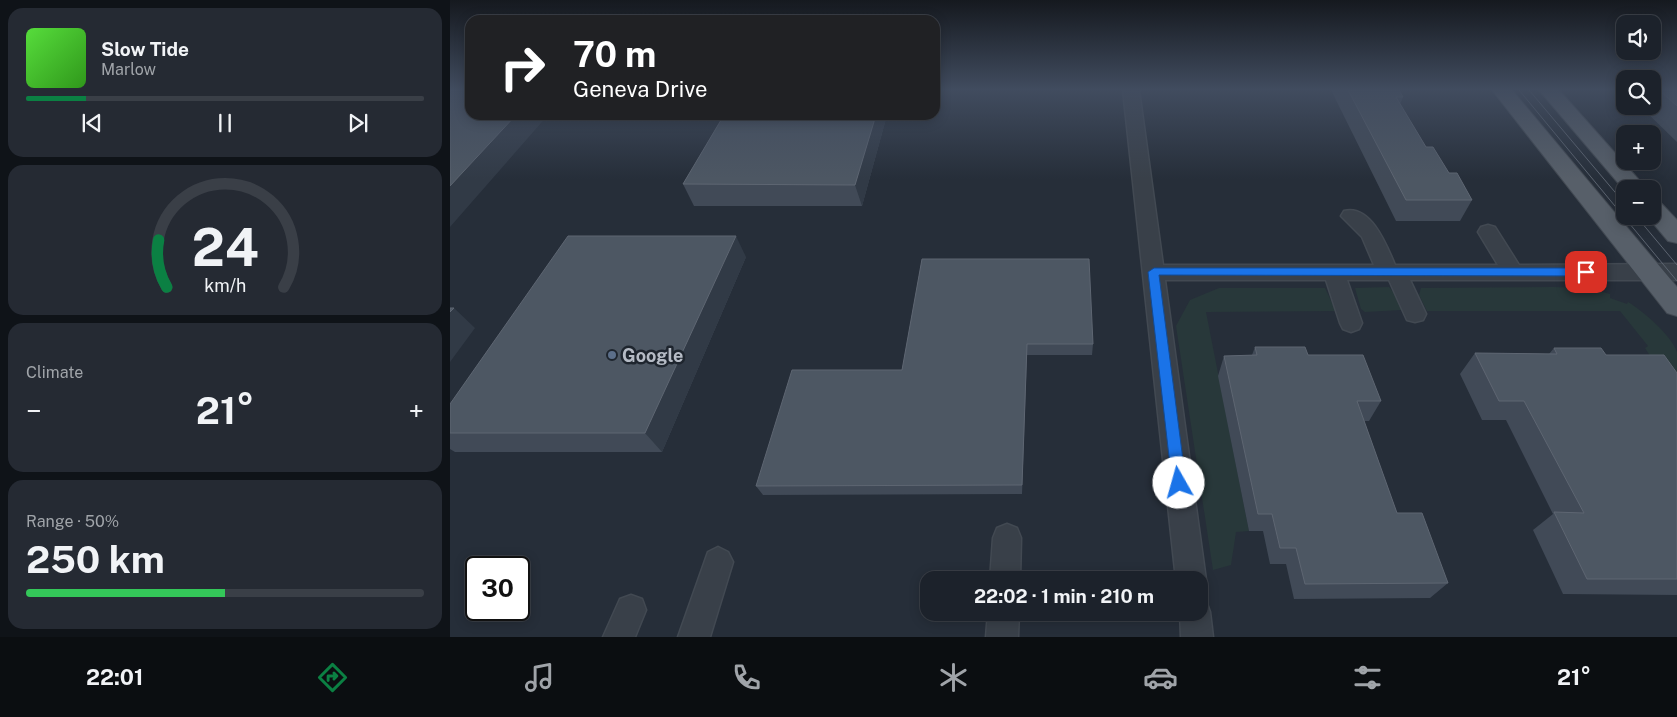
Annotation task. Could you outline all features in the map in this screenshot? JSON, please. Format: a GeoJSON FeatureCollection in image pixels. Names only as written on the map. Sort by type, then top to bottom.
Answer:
{"type":"FeatureCollection","features":[{"type":"Feature","properties":{"kind":"main road"},"geometry":{"type":"LineString","coordinates":[[1526,120],[1677,306]]}},
{"type":"Feature","properties":{"kind":"main road"},"geometry":{"type":"LineString","coordinates":[[1575,120],[1628,180]]}},
{"type":"Feature","properties":{"kind":"main road"},"geometry":{"type":"LineString","coordinates":[[1661,218],[1677,235]]}},
{"type":"Feature","properties":{"kind":"street"},"geometry":{"type":"LineString","coordinates":[[1135,120],[1190,571]]}},
{"type":"Feature","properties":{"kind":"street"},"geometry":{"type":"LineString","coordinates":[[1352,216],[1371,234],[1415,314]]}},
{"type":"Feature","properties":{"kind":"street"},"geometry":{"type":"LineString","coordinates":[[1488,232],[1513,272]]}},
{"type":"Feature","properties":{"kind":"street"},"geometry":{"type":"LineString","coordinates":[[1154,272],[1677,272]]}},
{"type":"Feature","properties":{"kind":"street"},"geometry":{"type":"LineString","coordinates":[[1334,273],[1351,323]]}},
{"type":"Feature","properties":{"kind":"street"},"geometry":{"type":"LineString","coordinates":[[1005,571],[1007,538]]}},
{"type":"Feature","properties":{"kind":"street"},"geometry":{"type":"LineString","coordinates":[[694,637],[718,562]]}},
{"type":"Feature","properties":{"kind":"street"},"geometry":{"type":"LineString","coordinates":[[1002,637],[1003,621]]}},
{"type":"Feature","properties":{"kind":"street"},"geometry":{"type":"LineString","coordinates":[[1196,621],[1197,637]]}},
{"type":"Feature","properties":{"kind":"shaded area"},"geometry":{"type":"Polygon","coordinates":[[[1389,287],[1395,294],[1402,310],[1365,312],[1361,309],[1355,288],[1389,287]]]}},
{"type":"Feature","properties":{"kind":"shaded area"},"geometry":{"type":"Polygon","coordinates":[[[1219,288],[1325,288],[1336,311],[1206,312],[1249,531],[1236,532],[1231,565],[1213,570],[1176,326],[1190,300],[1219,288]]]}},
{"type":"Feature","properties":{"kind":"shaded area"},"geometry":{"type":"Polygon","coordinates":[[[1421,288],[1588,288],[1610,294],[1610,298],[1627,304],[1628,302],[1649,317],[1669,338],[1677,352],[1677,399],[1645,348],[1648,346],[1620,311],[1427,311],[1419,295],[1421,288]]]}},
{"type":"Feature","properties":{"kind":"building"},"geometry":{"type":"Polygon","coordinates":[[[450,120],[511,120],[450,186],[450,120]]]}},
{"type":"Feature","properties":{"kind":"building"},"geometry":{"type":"Polygon","coordinates":[[[721,120],[874,120],[855,185],[683,184],[721,120]]]}},
{"type":"Feature","properties":{"kind":"building"},"geometry":{"type":"Polygon","coordinates":[[[1364,120],[1410,120],[1426,147],[1433,147],[1449,173],[1457,173],[1472,200],[1406,200],[1364,120]]]}},
{"type":"Feature","properties":{"kind":"building","name":"Google"},"geometry":{"type":"Polygon","coordinates":[[[568,236],[736,236],[645,433],[450,433],[450,404],[568,236]]]}},
{"type":"Feature","properties":{"kind":"building"},"geometry":{"type":"Polygon","coordinates":[[[922,259],[1089,259],[1093,344],[1027,344],[1022,485],[756,486],[792,370],[902,370],[922,259]]]}},
{"type":"Feature","properties":{"kind":"building"},"geometry":{"type":"Polygon","coordinates":[[[1255,347],[1305,347],[1308,355],[1363,355],[1381,401],[1357,401],[1397,513],[1422,513],[1448,583],[1305,584],[1296,548],[1280,548],[1272,514],[1258,514],[1224,356],[1257,355],[1255,347]]]}},
{"type":"Feature","properties":{"kind":"building"},"geometry":{"type":"Polygon","coordinates":[[[1554,348],[1601,348],[1606,355],[1664,355],[1677,373],[1677,579],[1587,579],[1554,512],[1584,513],[1524,401],[1499,401],[1475,353],[1557,354],[1554,348]]]}},
{"type":"Feature","properties":{"kind":"tram line"},"geometry":{"type":"LineString","coordinates":[[1544,120],[1677,281]]}},
{"type":"Feature","properties":{"kind":"tram line"},"geometry":{"type":"LineString","coordinates":[[1554,120],[1616,193]]}},
{"type":"Feature","properties":{"kind":"tram line"},"geometry":{"type":"LineString","coordinates":[[1644,225],[1677,265]]}},
{"type":"Feature","properties":{"kind":"place","name":"Google"},"geometry":{"type":"Point","coordinates":[612,355]}},
{"type":"Feature","properties":{"kind":"route"},"geometry":{"type":"LineString","coordinates":[[1179,483],[1154,272],[1586,272]]}}]}
